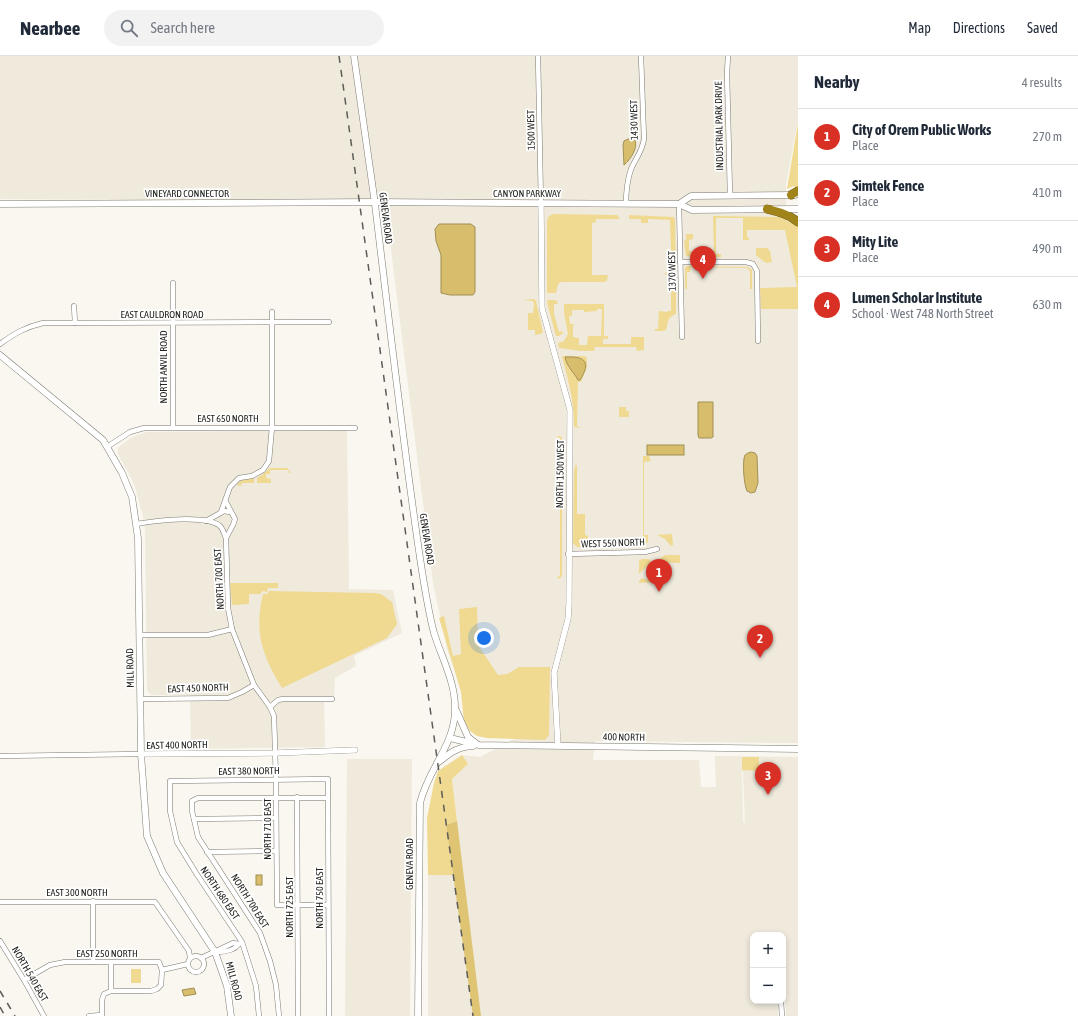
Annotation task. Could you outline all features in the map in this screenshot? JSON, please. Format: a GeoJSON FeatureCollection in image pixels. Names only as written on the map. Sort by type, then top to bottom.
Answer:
{"type":"FeatureCollection","features":[{"type":"Feature","properties":{"kind":"highway"},"geometry":{"type":"LineString","coordinates":[[767,209],[784,213],[794,218],[798,222]]}},
{"type":"Feature","properties":{"kind":"main road","name":"GENEVA ROAD"},"geometry":{"type":"LineString","coordinates":[[354,56],[407,467],[427,605],[435,636],[453,688],[455,709],[454,722],[450,738],[424,786],[420,803],[418,1016]]}},
{"type":"Feature","properties":{"kind":"main road","name":"CANYON PARKWAY"},"geometry":{"type":"LineString","coordinates":[[679,204],[691,196],[796,194]]}},
{"type":"Feature","properties":{"kind":"main road","name":"VINEYARD CONNECTOR"},"geometry":{"type":"LineString","coordinates":[[0,204],[374,202]]}},
{"type":"Feature","properties":{"kind":"main road","name":"CANYON PARKWAY"},"geometry":{"type":"LineString","coordinates":[[374,202],[679,204],[692,210],[798,209]]}},
{"type":"Feature","properties":{"kind":"main road","name":"MILL ROAD"},"geometry":{"type":"LineString","coordinates":[[0,355],[103,440],[122,473],[132,497],[138,538],[141,754],[147,836],[163,873],[204,933],[215,952],[227,986],[231,1016]]}},
{"type":"Feature","properties":{"kind":"main road"},"geometry":{"type":"LineString","coordinates":[[455,709],[468,736],[479,745]]}},
{"type":"Feature","properties":{"kind":"main road","name":"400 NORTH"},"geometry":{"type":"LineString","coordinates":[[450,738],[479,745],[798,749]]}},
{"type":"Feature","properties":{"kind":"main road"},"geometry":{"type":"LineString","coordinates":[[437,763],[462,746],[479,745]]}},
{"type":"Feature","properties":{"kind":"street","name":"1500 WEST"},"geometry":{"type":"LineString","coordinates":[[538,56],[541,204]]}},
{"type":"Feature","properties":{"kind":"street","name":"1430 WEST"},"geometry":{"type":"LineString","coordinates":[[626,204],[626,184],[632,167],[638,159],[643,147],[644,139],[641,56]]}},
{"type":"Feature","properties":{"kind":"street","name":"INDUSTRIAL PARK DRIVE"},"geometry":{"type":"LineString","coordinates":[[728,56],[727,73],[730,195]]}},
{"type":"Feature","properties":{"kind":"street","name":"NORTH 1500 WEST"},"geometry":{"type":"LineString","coordinates":[[541,204],[542,308],[570,410],[568,619],[554,673],[558,746]]}},
{"type":"Feature","properties":{"kind":"street","name":"1370 WEST"},"geometry":{"type":"LineString","coordinates":[[679,204],[682,337]]}},
{"type":"Feature","properties":{"kind":"street"},"geometry":{"type":"LineString","coordinates":[[680,262],[746,262],[753,264],[757,271],[758,341]]}},
{"type":"Feature","properties":{"kind":"street","name":"NORTH ANVIL ROAD"},"geometry":{"type":"LineString","coordinates":[[173,282],[173,427]]}},
{"type":"Feature","properties":{"kind":"street"},"geometry":{"type":"LineString","coordinates":[[74,306],[75,323]]}},
{"type":"Feature","properties":{"kind":"street"},"geometry":{"type":"LineString","coordinates":[[226,538],[217,520],[224,503],[226,502],[230,486],[239,478],[255,474],[263,470],[268,464],[270,456],[272,428],[272,312]]}},
{"type":"Feature","properties":{"kind":"street","name":"EAST CAULDRON ROAD"},"geometry":{"type":"LineString","coordinates":[[0,344],[28,327],[43,323],[329,322]]}},
{"type":"Feature","properties":{"kind":"street","name":"EAST 650 NORTH"},"geometry":{"type":"LineString","coordinates":[[107,447],[130,432],[144,428],[355,428]]}},
{"type":"Feature","properties":{"kind":"street"},"geometry":{"type":"LineString","coordinates":[[226,502],[235,519],[226,538]]}},
{"type":"Feature","properties":{"kind":"street"},"geometry":{"type":"LineString","coordinates":[[136,524],[162,520],[206,520],[227,511],[230,512]]}},
{"type":"Feature","properties":{"kind":"street"},"geometry":{"type":"LineString","coordinates":[[206,520],[229,528],[233,525]]}},
{"type":"Feature","properties":{"kind":"street","name":"NORTH 700 EAST"},"geometry":{"type":"LineString","coordinates":[[226,538],[228,608],[232,629],[254,685],[270,707],[274,716],[275,753]]}},
{"type":"Feature","properties":{"kind":"street","name":"WEST 550 NORTH"},"geometry":{"type":"LineString","coordinates":[[568,554],[645,552],[657,549]]}},
{"type":"Feature","properties":{"kind":"street"},"geometry":{"type":"LineString","coordinates":[[140,635],[208,635],[232,629]]}},
{"type":"Feature","properties":{"kind":"street","name":"EAST 450 NORTH"},"geometry":{"type":"LineString","coordinates":[[141,699],[228,698],[254,685]]}},
{"type":"Feature","properties":{"kind":"street"},"geometry":{"type":"LineString","coordinates":[[270,707],[278,700],[283,699],[332,699]]}},
{"type":"Feature","properties":{"kind":"street","name":"EAST 400 NORTH"},"geometry":{"type":"LineString","coordinates":[[0,756],[275,753],[355,750]]}},
{"type":"Feature","properties":{"kind":"street","name":"NORTH 710 EAST"},"geometry":{"type":"LineString","coordinates":[[275,753],[277,905],[298,905]]}},
{"type":"Feature","properties":{"kind":"street","name":"EAST 380 NORTH"},"geometry":{"type":"LineString","coordinates":[[170,781],[328,779]]}},
{"type":"Feature","properties":{"kind":"street","name":"NORTH 750 EAST"},"geometry":{"type":"LineString","coordinates":[[328,779],[329,1016]]}},
{"type":"Feature","properties":{"kind":"street","name":"NORTH 680 EAST"},"geometry":{"type":"LineString","coordinates":[[170,781],[170,811],[178,842],[196,873],[242,942],[256,986],[259,1016]]}},
{"type":"Feature","properties":{"kind":"street"},"geometry":{"type":"LineString","coordinates":[[276,797],[328,798]]}},
{"type":"Feature","properties":{"kind":"street","name":"NORTH 700 EAST"},"geometry":{"type":"LineString","coordinates":[[276,797],[198,798],[192,802],[192,811],[198,837],[260,933],[270,961],[276,985],[279,1016]]}},
{"type":"Feature","properties":{"kind":"street","name":"NORTH 725 EAST"},"geometry":{"type":"LineString","coordinates":[[297,797],[298,1016]]}},
{"type":"Feature","properties":{"kind":"street"},"geometry":{"type":"LineString","coordinates":[[194,819],[276,818]]}},
{"type":"Feature","properties":{"kind":"street"},"geometry":{"type":"LineString","coordinates":[[207,852],[276,851]]}},
{"type":"Feature","properties":{"kind":"street"},"geometry":{"type":"LineString","coordinates":[[93,901],[93,962]]}},
{"type":"Feature","properties":{"kind":"street","name":"EAST 300 NORTH"},"geometry":{"type":"LineString","coordinates":[[0,902],[154,902],[189,952],[190,958]]}},
{"type":"Feature","properties":{"kind":"street"},"geometry":{"type":"LineString","coordinates":[[298,905],[328,905]]}},
{"type":"Feature","properties":{"kind":"street","name":"NORTH 540 EAST"},"geometry":{"type":"LineString","coordinates":[[0,941],[44,1016]]}},
{"type":"Feature","properties":{"kind":"street"},"geometry":{"type":"LineString","coordinates":[[188,964],[190,958],[195,956],[201,958],[215,952]]}},
{"type":"Feature","properties":{"kind":"street"},"geometry":{"type":"LineString","coordinates":[[188,964],[192,970],[200,970],[203,966],[201,958]]}},
{"type":"Feature","properties":{"kind":"street","name":"EAST 250 NORTH"},"geometry":{"type":"LineString","coordinates":[[24,980],[50,965],[65,962],[159,962],[162,970]]}},
{"type":"Feature","properties":{"kind":"street"},"geometry":{"type":"LineString","coordinates":[[111,962],[111,991]]}},
{"type":"Feature","properties":{"kind":"street"},"geometry":{"type":"LineString","coordinates":[[89,1016],[102,1015],[102,1000],[104,994],[111,991],[157,990],[161,986],[162,970],[188,964]]}},
{"type":"Feature","properties":{"kind":"street"},"geometry":{"type":"LineString","coordinates":[[781,1004],[782,1016]]}},
{"type":"Feature","properties":{"kind":"shaded area"},"geometry":{"type":"Polygon","coordinates":[[[0,56],[798,56],[798,120],[786,184],[786,226],[798,278],[798,743],[595,741],[593,760],[699,760],[701,787],[716,787],[715,756],[798,757],[798,1016],[786,1016],[786,932],[750,932],[750,1004],[778,1004],[778,1016],[428,1016],[428,875],[453,875],[446,825],[457,821],[452,779],[468,764],[462,755],[480,757],[528,732],[460,685],[447,649],[433,583],[385,202],[0,199],[0,56]],[[742,771],[743,822],[745,823],[743,771],[742,771]]]}},
{"type":"Feature","properties":{"kind":"shaded area"},"geometry":{"type":"Polygon","coordinates":[[[798,123],[798,186],[796,188],[794,186],[787,189],[798,123]]]}},
{"type":"Feature","properties":{"kind":"shaded area"},"geometry":{"type":"Polygon","coordinates":[[[628,139],[635,140],[636,146],[631,157],[624,165],[623,145],[624,141],[628,139]]]}},
{"type":"Feature","properties":{"kind":"shaded area"},"geometry":{"type":"Polygon","coordinates":[[[553,214],[617,215],[620,219],[596,219],[596,222],[592,223],[592,275],[608,275],[605,282],[561,282],[558,284],[556,293],[547,293],[547,222],[548,217],[553,214]]]}},
{"type":"Feature","properties":{"kind":"shaded area"},"geometry":{"type":"Polygon","coordinates":[[[629,215],[674,217],[676,275],[665,275],[665,273],[672,273],[670,220],[648,219],[648,223],[641,223],[641,219],[629,219],[629,215]]]}},
{"type":"Feature","properties":{"kind":"shaded area"},"geometry":{"type":"Polygon","coordinates":[[[713,216],[778,217],[785,218],[785,220],[798,226],[798,309],[761,309],[760,288],[797,287],[785,230],[747,230],[747,237],[749,240],[743,240],[743,218],[716,218],[716,254],[721,254],[721,257],[710,257],[710,251],[714,251],[713,216]]]}},
{"type":"Feature","properties":{"kind":"shaded area"},"geometry":{"type":"Polygon","coordinates":[[[439,224],[471,224],[475,227],[475,292],[473,295],[450,295],[441,293],[441,255],[436,241],[435,229],[439,224]]]}},
{"type":"Feature","properties":{"kind":"shaded area"},"geometry":{"type":"Polygon","coordinates":[[[686,234],[693,234],[693,239],[689,240],[689,251],[698,252],[698,257],[686,256],[684,241],[686,240],[686,234]]]}},
{"type":"Feature","properties":{"kind":"shaded area"},"geometry":{"type":"Polygon","coordinates":[[[756,248],[767,248],[770,251],[772,262],[766,263],[756,255],[756,248]]]}},
{"type":"Feature","properties":{"kind":"shaded area"},"geometry":{"type":"Polygon","coordinates":[[[687,266],[748,267],[752,270],[752,289],[750,289],[750,271],[747,268],[691,267],[690,272],[687,272],[687,289],[685,289],[685,268],[687,266]]]}},
{"type":"Feature","properties":{"kind":"shaded area"},"geometry":{"type":"Polygon","coordinates":[[[667,285],[676,286],[676,314],[669,318],[666,330],[655,331],[655,329],[658,329],[659,311],[671,311],[671,287],[667,285]]]}},
{"type":"Feature","properties":{"kind":"shaded area"},"geometry":{"type":"Polygon","coordinates":[[[534,299],[536,301],[543,332],[535,335],[535,330],[528,330],[528,313],[533,313],[533,301],[523,300],[534,299]]]}},
{"type":"Feature","properties":{"kind":"shaded area"},"geometry":{"type":"Polygon","coordinates":[[[548,300],[556,300],[558,304],[554,304],[554,314],[559,332],[562,331],[563,333],[559,336],[556,336],[547,302],[548,300]]]}},
{"type":"Feature","properties":{"kind":"shaded area"},"geometry":{"type":"Polygon","coordinates":[[[564,304],[604,304],[604,336],[608,336],[608,339],[603,339],[603,344],[631,344],[631,337],[644,337],[644,350],[637,351],[636,347],[595,347],[594,351],[559,348],[558,343],[564,341],[568,334],[564,304]],[[602,309],[584,312],[584,310],[572,310],[572,316],[569,316],[570,324],[575,324],[573,325],[573,337],[579,338],[579,345],[587,345],[588,336],[601,336],[602,309]]]}},
{"type":"Feature","properties":{"kind":"shaded area"},"geometry":{"type":"Polygon","coordinates":[[[563,356],[585,356],[587,358],[587,367],[581,382],[578,382],[577,426],[581,428],[574,427],[572,400],[563,356]]]}},
{"type":"Feature","properties":{"kind":"shaded area"},"geometry":{"type":"Polygon","coordinates":[[[565,357],[581,359],[586,364],[584,374],[580,380],[578,380],[565,357]]]}},
{"type":"Feature","properties":{"kind":"shaded area"},"geometry":{"type":"Polygon","coordinates":[[[698,402],[713,402],[713,437],[711,438],[699,438],[698,402]]]}},
{"type":"Feature","properties":{"kind":"shaded area"},"geometry":{"type":"Polygon","coordinates":[[[619,407],[626,407],[626,411],[629,411],[629,417],[619,417],[619,407]]]}},
{"type":"Feature","properties":{"kind":"shaded area"},"geometry":{"type":"Polygon","coordinates":[[[347,430],[349,589],[393,590],[402,633],[354,656],[356,666],[335,678],[334,701],[324,702],[325,747],[191,749],[190,695],[152,695],[147,690],[145,529],[135,487],[118,454],[118,448],[129,439],[147,432],[347,430]]]}},
{"type":"Feature","properties":{"kind":"shaded area"},"geometry":{"type":"Polygon","coordinates":[[[560,436],[562,438],[562,576],[559,579],[557,577],[560,576],[560,438],[556,437],[560,436]]]}},
{"type":"Feature","properties":{"kind":"shaded area"},"geometry":{"type":"Polygon","coordinates":[[[647,445],[684,445],[684,455],[647,455],[647,445]]]}},
{"type":"Feature","properties":{"kind":"shaded area"},"geometry":{"type":"Polygon","coordinates":[[[747,453],[755,453],[757,456],[758,483],[755,492],[751,493],[747,491],[744,479],[744,458],[747,453]]]}},
{"type":"Feature","properties":{"kind":"shaded area"},"geometry":{"type":"Polygon","coordinates":[[[643,456],[649,456],[651,461],[644,462],[644,535],[648,535],[648,542],[644,546],[643,544],[643,456]]]}},
{"type":"Feature","properties":{"kind":"shaded area"},"geometry":{"type":"Polygon","coordinates":[[[575,465],[577,465],[577,514],[585,514],[585,535],[588,536],[586,547],[577,547],[573,543],[575,465]]]}},
{"type":"Feature","properties":{"kind":"shaded area"},"geometry":{"type":"Polygon","coordinates":[[[270,468],[287,468],[291,473],[289,473],[288,470],[270,470],[270,474],[266,474],[266,478],[271,479],[271,483],[257,483],[257,478],[270,468]]]}},
{"type":"Feature","properties":{"kind":"shaded area"},"geometry":{"type":"Polygon","coordinates":[[[254,478],[254,483],[242,483],[241,486],[237,485],[242,480],[254,478]]]}},
{"type":"Feature","properties":{"kind":"shaded area"},"geometry":{"type":"Polygon","coordinates":[[[672,534],[673,545],[671,546],[665,539],[657,535],[672,534]]]}},
{"type":"Feature","properties":{"kind":"shaded area"},"geometry":{"type":"Polygon","coordinates":[[[665,555],[680,555],[680,563],[660,562],[658,560],[665,555]]]}},
{"type":"Feature","properties":{"kind":"shaded area"},"geometry":{"type":"Polygon","coordinates":[[[642,559],[649,559],[651,562],[639,574],[639,561],[642,559]]]}},
{"type":"Feature","properties":{"kind":"shaded area"},"geometry":{"type":"Polygon","coordinates":[[[659,568],[659,582],[639,583],[642,578],[648,580],[659,568]]]}},
{"type":"Feature","properties":{"kind":"shaded area"},"geometry":{"type":"Polygon","coordinates":[[[230,583],[278,583],[278,588],[268,588],[267,592],[263,591],[260,594],[249,594],[249,604],[233,605],[230,583]]]}},
{"type":"Feature","properties":{"kind":"shaded area"},"geometry":{"type":"Polygon","coordinates":[[[269,591],[381,594],[392,602],[397,624],[387,638],[282,688],[269,665],[260,632],[259,620],[263,594],[267,594],[269,591]]]}},
{"type":"Feature","properties":{"kind":"shaded area"},"geometry":{"type":"Polygon","coordinates":[[[477,607],[478,645],[498,675],[507,674],[519,667],[550,667],[549,735],[545,740],[487,738],[477,736],[470,731],[464,722],[461,692],[439,618],[444,616],[453,656],[461,654],[459,609],[477,607]]]}},
{"type":"Feature","properties":{"kind":"shaded area"},"geometry":{"type":"Polygon","coordinates":[[[462,755],[468,764],[452,779],[457,821],[446,825],[453,875],[428,875],[427,818],[434,783],[438,771],[462,755]]]}},
{"type":"Feature","properties":{"kind":"shaded area"},"geometry":{"type":"Polygon","coordinates":[[[742,757],[759,757],[759,771],[742,770],[742,757]]]}},
{"type":"Feature","properties":{"kind":"shaded area"},"geometry":{"type":"Polygon","coordinates":[[[347,759],[412,759],[410,1016],[345,1016],[347,759]]]}},
{"type":"Feature","properties":{"kind":"shaded area"},"geometry":{"type":"Polygon","coordinates":[[[457,821],[481,1016],[473,1016],[446,825],[457,821]]]}},
{"type":"Feature","properties":{"kind":"shaded area"},"geometry":{"type":"Polygon","coordinates":[[[256,875],[262,875],[262,885],[256,885],[256,875]]]}},
{"type":"Feature","properties":{"kind":"shaded area"},"geometry":{"type":"Polygon","coordinates":[[[131,969],[141,969],[141,983],[131,983],[131,969]]]}},
{"type":"Feature","properties":{"kind":"shaded area"},"geometry":{"type":"Polygon","coordinates":[[[194,988],[196,994],[184,996],[182,990],[194,988]]]}},
{"type":"Feature","properties":{"kind":"railway"},"geometry":{"type":"LineString","coordinates":[[339,56],[473,1016]]}},
{"type":"Feature","properties":{"kind":"railway"},"geometry":{"type":"LineString","coordinates":[[0,991],[15,1016]]}},
{"type":"Feature","properties":{"kind":"railway"},"geometry":{"type":"LineString","coordinates":[[0,1007],[5,1016]]}},
{"type":"Feature","properties":{"kind":"place","name":"Lumen Scholar Institute"},"geometry":{"type":"Point","coordinates":[703,279]}},
{"type":"Feature","properties":{"kind":"place","name":"City of Orem Public Works"},"geometry":{"type":"Point","coordinates":[659,592]}},
{"type":"Feature","properties":{"kind":"place","name":"Simtek Fence"},"geometry":{"type":"Point","coordinates":[760,658]}},
{"type":"Feature","properties":{"kind":"place","name":"Mity Lite"},"geometry":{"type":"Point","coordinates":[768,795]}}]}
